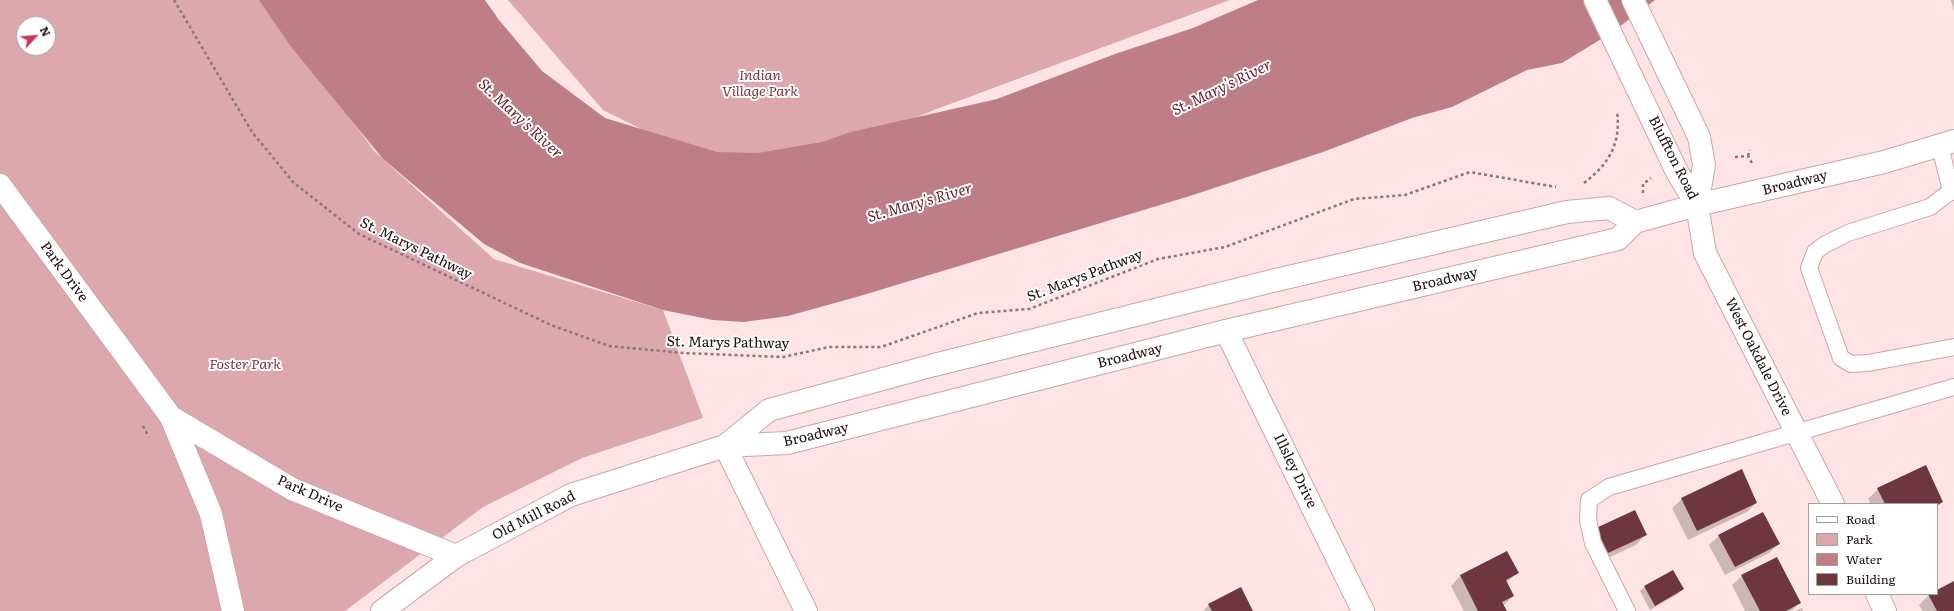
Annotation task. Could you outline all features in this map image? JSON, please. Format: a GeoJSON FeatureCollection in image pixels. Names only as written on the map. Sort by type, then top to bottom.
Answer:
{"type":"FeatureCollection","features":[{"type":"Feature","properties":{"kind":"main road","name":"Bluffton Road"},"geometry":{"type":"LineString","coordinates":[[1595,0],[1677,172],[1696,205]]}},
{"type":"Feature","properties":{"kind":"main road","name":"Bluffton Road"},"geometry":{"type":"LineString","coordinates":[[1633,0],[1699,137],[1704,165],[1696,205]]}},
{"type":"Feature","properties":{"kind":"main road","name":"Broadway"},"geometry":{"type":"LineString","coordinates":[[725,446],[787,443],[1226,331],[1618,239],[1635,222],[1696,205],[1884,162],[1947,144]]}},
{"type":"Feature","properties":{"kind":"main road","name":"Park Drive"},"geometry":{"type":"LineString","coordinates":[[0,185],[170,417],[211,514],[233,611]]}},
{"type":"Feature","properties":{"kind":"main road","name":"West Oakdale Drive"},"geometry":{"type":"LineString","coordinates":[[1696,205],[1705,253],[1833,503]]}},
{"type":"Feature","properties":{"kind":"main road"},"geometry":{"type":"LineString","coordinates":[[806,611],[725,446],[769,410],[934,365],[1264,283],[1567,212],[1609,208],[1635,222]]}},
{"type":"Feature","properties":{"kind":"main road","name":"Illsley Drive"},"geometry":{"type":"LineString","coordinates":[[1226,331],[1363,611]]}},
{"type":"Feature","properties":{"kind":"main road","name":"Park Drive"},"geometry":{"type":"LineString","coordinates":[[170,417],[292,489],[456,556]]}},
{"type":"Feature","properties":{"kind":"main road","name":"Old Mill Road"},"geometry":{"type":"LineString","coordinates":[[382,611],[456,556],[571,495],[725,446]]}},
{"type":"Feature","properties":{"kind":"main road"},"geometry":{"type":"LineString","coordinates":[[1877,595],[1885,611]]}},
{"type":"Feature","properties":{"kind":"lane"},"geometry":{"type":"LineString","coordinates":[[1947,144],[1952,191],[1930,207],[1848,233],[1824,245],[1815,252],[1810,268],[1841,358],[1851,364],[1868,364],[1954,347]]}},
{"type":"Feature","properties":{"kind":"lane"},"geometry":{"type":"LineString","coordinates":[[1626,611],[1593,543],[1588,520],[1589,500],[1609,487],[1954,387]]}},
{"type":"Feature","properties":{"kind":"path","name":"St. Marys Pathway"},"geometry":{"type":"LineString","coordinates":[[174,0],[252,132],[294,183],[359,234],[552,325],[609,346],[683,353],[783,357],[829,347],[881,347],[978,313],[1029,309],[1158,259],[1225,247],[1354,199],[1405,195],[1470,172],[1561,188]]}},
{"type":"Feature","properties":{"kind":"path"},"geometry":{"type":"LineString","coordinates":[[1577,185],[1584,183],[1602,168],[1614,148],[1619,126],[1616,106]]}},
{"type":"Feature","properties":{"kind":"path"},"geometry":{"type":"LineString","coordinates":[[1748,156],[1750,150]]}},
{"type":"Feature","properties":{"kind":"path"},"geometry":{"type":"LineString","coordinates":[[1735,157],[1748,156]]}},
{"type":"Feature","properties":{"kind":"path"},"geometry":{"type":"LineString","coordinates":[[1748,156],[1753,162],[1754,168]]}},
{"type":"Feature","properties":{"kind":"path"},"geometry":{"type":"LineString","coordinates":[[140,420],[151,440]]}},
{"type":"Feature","properties":{"kind":"green space","name":"Foster Park"},"geometry":{"type":"Polygon","coordinates":[[[0,0],[263,0],[375,152],[494,259],[663,310],[703,418],[582,458],[483,507],[345,611],[0,611],[0,0]]]}},
{"type":"Feature","properties":{"kind":"green space","name":"Indian Village Park"},"geometry":{"type":"Polygon","coordinates":[[[508,0],[1230,0],[934,110],[789,169],[724,170],[603,110],[508,0]]]}},
{"type":"Feature","properties":{"kind":"water","name":"St. Mary's River"},"geometry":{"type":"Polygon","coordinates":[[[259,0],[485,0],[499,20],[542,71],[605,118],[717,152],[758,153],[822,142],[851,132],[997,99],[1115,54],[1193,28],[1258,0],[1655,0],[1611,33],[1562,63],[1527,70],[1452,107],[1412,118],[1323,152],[1193,195],[860,296],[788,316],[744,322],[713,320],[663,310],[520,263],[484,244],[383,159],[292,48],[259,0]]]}},
{"type":"Feature","properties":{"kind":"building"},"geometry":{"type":"Polygon","coordinates":[[[1926,465],[1943,502],[1938,504],[1938,503],[1884,503],[1877,488],[1926,465]]]}},
{"type":"Feature","properties":{"kind":"building"},"geometry":{"type":"Polygon","coordinates":[[[1742,469],[1757,503],[1697,531],[1681,498],[1742,469]]]}},
{"type":"Feature","properties":{"kind":"building"},"geometry":{"type":"Polygon","coordinates":[[[1635,510],[1647,535],[1608,553],[1596,528],[1635,510]]]}},
{"type":"Feature","properties":{"kind":"building"},"geometry":{"type":"Polygon","coordinates":[[[1763,512],[1780,544],[1735,567],[1718,535],[1763,512]]]}},
{"type":"Feature","properties":{"kind":"building"},"geometry":{"type":"Polygon","coordinates":[[[1507,551],[1519,573],[1506,580],[1514,596],[1502,602],[1507,611],[1478,611],[1460,575],[1507,551]]]}},
{"type":"Feature","properties":{"kind":"building"},"geometry":{"type":"Polygon","coordinates":[[[1777,557],[1801,603],[1786,611],[1760,611],[1741,575],[1777,557]]]}},
{"type":"Feature","properties":{"kind":"building"},"geometry":{"type":"Polygon","coordinates":[[[1673,570],[1684,589],[1655,606],[1644,586],[1673,570]]]}},
{"type":"Feature","properties":{"kind":"building"},"geometry":{"type":"Polygon","coordinates":[[[1954,581],[1954,611],[1937,611],[1929,595],[1938,595],[1938,589],[1954,581]]]}},
{"type":"Feature","properties":{"kind":"building"},"geometry":{"type":"Polygon","coordinates":[[[1241,587],[1253,611],[1212,611],[1208,604],[1241,587]]]}}]}
